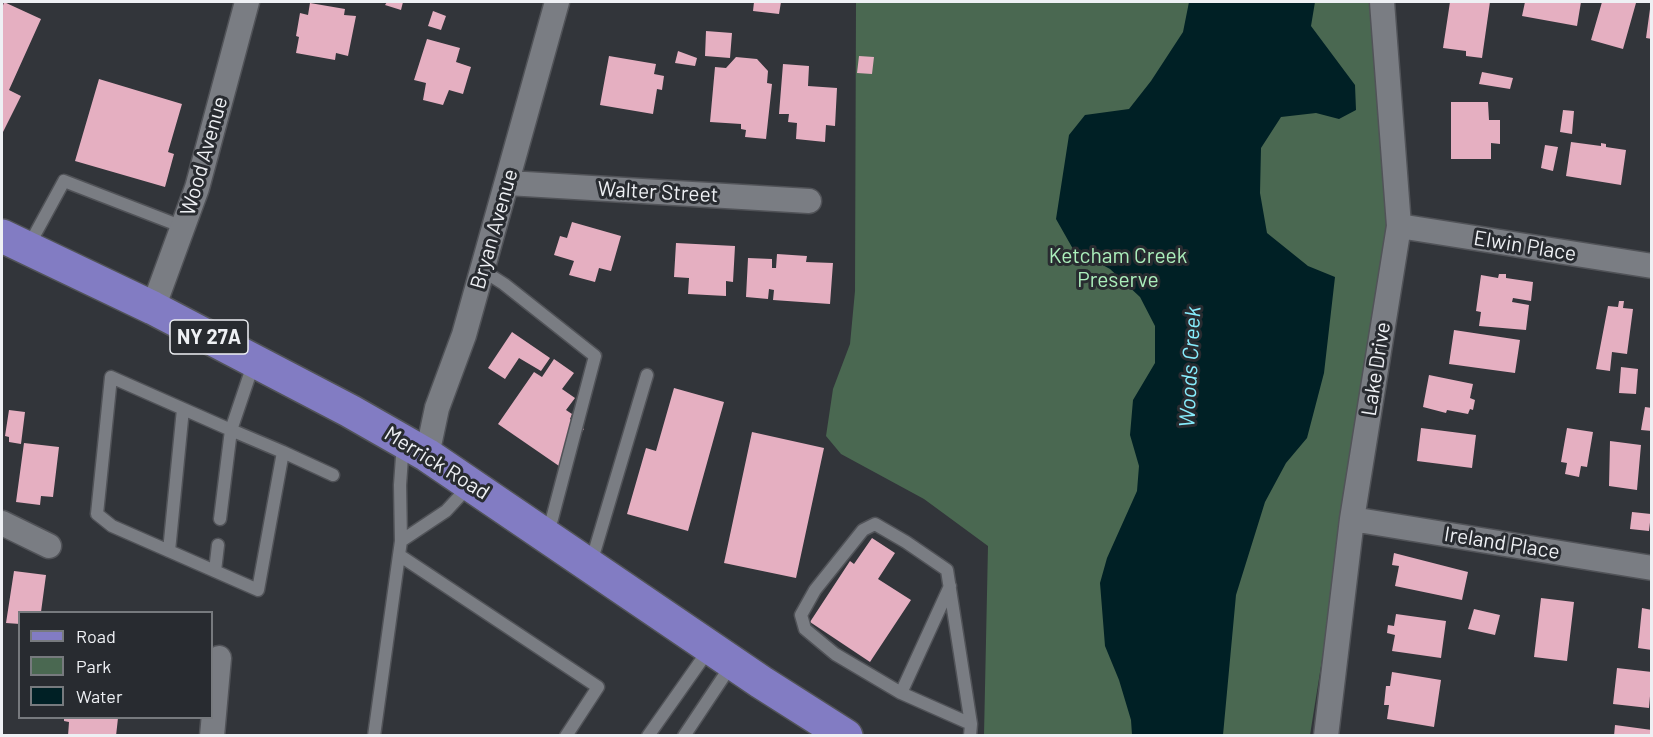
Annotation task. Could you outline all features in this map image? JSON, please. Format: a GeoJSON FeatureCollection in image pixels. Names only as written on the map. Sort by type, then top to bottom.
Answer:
{"type":"FeatureCollection","features":[{"type":"Feature","properties":{"kind":"main road","name":"Merrick Road"},"geometry":{"type":"LineString","coordinates":[[15,242],[153,308],[415,448],[471,483],[722,655],[846,735]]}},
{"type":"Feature","properties":{"kind":"street","name":"Wood Avenue"},"geometry":{"type":"LineString","coordinates":[[153,308],[197,188],[247,2]]}},
{"type":"Feature","properties":{"kind":"street","name":"Bryan Avenue"},"geometry":{"type":"LineString","coordinates":[[415,448],[437,408],[464,335],[557,2]]}},
{"type":"Feature","properties":{"kind":"street","name":"Lake Drive"},"geometry":{"type":"LineString","coordinates":[[1326,735],[1352,519],[1399,226],[1382,2]]}},
{"type":"Feature","properties":{"kind":"street","name":"Walter Street"},"geometry":{"type":"LineString","coordinates":[[508,183],[809,201]]}},
{"type":"Feature","properties":{"kind":"street","name":"Elwin Place"},"geometry":{"type":"LineString","coordinates":[[1399,226],[1652,266]]}},
{"type":"Feature","properties":{"kind":"street","name":"Ireland Place"},"geometry":{"type":"LineString","coordinates":[[1352,519],[1652,568]]}},
{"type":"Feature","properties":{"kind":"street"},"geometry":{"type":"LineString","coordinates":[[2,523],[49,546]]}},
{"type":"Feature","properties":{"kind":"street"},"geometry":{"type":"LineString","coordinates":[[212,735],[219,658]]}},
{"type":"Feature","properties":{"kind":"lane"},"geometry":{"type":"LineString","coordinates":[[15,242],[64,181],[183,227]]}},
{"type":"Feature","properties":{"kind":"lane"},"geometry":{"type":"LineString","coordinates":[[482,270],[504,284],[596,356],[548,535]]}},
{"type":"Feature","properties":{"kind":"lane"},"geometry":{"type":"LineString","coordinates":[[220,519],[231,430],[255,361]]}},
{"type":"Feature","properties":{"kind":"lane"},"geometry":{"type":"LineString","coordinates":[[590,564],[647,375]]}},
{"type":"Feature","properties":{"kind":"lane"},"geometry":{"type":"LineString","coordinates":[[283,452],[258,590],[112,526],[97,514],[111,377],[283,452],[333,475]]}},
{"type":"Feature","properties":{"kind":"lane"},"geometry":{"type":"LineString","coordinates":[[169,551],[183,409]]}},
{"type":"Feature","properties":{"kind":"lane"},"geometry":{"type":"LineString","coordinates":[[374,735],[402,541],[400,484],[415,448]]}},
{"type":"Feature","properties":{"kind":"lane"},"geometry":{"type":"LineString","coordinates":[[402,541],[446,512],[471,483]]}},
{"type":"Feature","properties":{"kind":"lane"},"geometry":{"type":"LineString","coordinates":[[875,524],[947,570],[971,730],[901,693],[835,654],[805,628],[801,615],[815,590],[863,530],[875,524]]}},
{"type":"Feature","properties":{"kind":"lane"},"geometry":{"type":"LineString","coordinates":[[214,571],[218,545]]}},
{"type":"Feature","properties":{"kind":"lane"},"geometry":{"type":"LineString","coordinates":[[399,555],[598,687],[566,735]]}},
{"type":"Feature","properties":{"kind":"lane"},"geometry":{"type":"LineString","coordinates":[[901,693],[950,585]]}},
{"type":"Feature","properties":{"kind":"lane"},"geometry":{"type":"LineString","coordinates":[[648,735],[722,655]]}},
{"type":"Feature","properties":{"kind":"lane"},"geometry":{"type":"LineString","coordinates":[[684,735],[722,655]]}},
{"type":"Feature","properties":{"kind":"green space","name":"Ketcham Creek Preserve"},"geometry":{"type":"Polygon","coordinates":[[[856,2],[1371,2],[1390,232],[1310,735],[984,735],[988,546],[924,499],[841,454],[826,436],[833,389],[850,344],[855,291],[856,2]]]}},
{"type":"Feature","properties":{"kind":"water","name":"Woods Creek"},"geometry":{"type":"Polygon","coordinates":[[[1189,2],[1315,2],[1311,26],[1355,85],[1356,110],[1339,119],[1316,113],[1281,117],[1261,148],[1260,193],[1267,233],[1308,266],[1335,277],[1324,373],[1307,438],[1286,463],[1265,502],[1236,595],[1223,735],[1132,735],[1131,720],[1119,680],[1105,646],[1100,583],[1107,558],[1137,491],[1139,466],[1130,435],[1133,400],[1155,363],[1155,326],[1140,297],[1110,269],[1073,249],[1056,219],[1069,135],[1085,115],[1129,109],[1151,81],[1183,32],[1189,2]]]}},
{"type":"Feature","properties":{"kind":"building"},"geometry":{"type":"Polygon","coordinates":[[[4,2],[41,19],[9,90],[21,96],[2,134],[2,9],[4,2]]]}},
{"type":"Feature","properties":{"kind":"building"},"geometry":{"type":"Polygon","coordinates":[[[387,2],[403,2],[401,10],[385,5],[387,2]]]}},
{"type":"Feature","properties":{"kind":"building"},"geometry":{"type":"Polygon","coordinates":[[[754,2],[781,2],[779,14],[753,11],[754,2]]]}},
{"type":"Feature","properties":{"kind":"building"},"geometry":{"type":"Polygon","coordinates":[[[1450,2],[1490,2],[1482,58],[1466,56],[1466,51],[1443,48],[1450,2]]]}},
{"type":"Feature","properties":{"kind":"building"},"geometry":{"type":"Polygon","coordinates":[[[1525,2],[1581,2],[1577,26],[1522,16],[1525,2]]]}},
{"type":"Feature","properties":{"kind":"building"},"geometry":{"type":"Polygon","coordinates":[[[1602,2],[1636,3],[1623,49],[1591,40],[1602,2]]]}},
{"type":"Feature","properties":{"kind":"building"},"geometry":{"type":"Polygon","coordinates":[[[310,3],[345,9],[344,15],[356,16],[348,56],[336,53],[335,60],[296,53],[300,13],[308,15],[310,3]]]}},
{"type":"Feature","properties":{"kind":"building"},"geometry":{"type":"Polygon","coordinates":[[[1650,9],[1652,9],[1652,39],[1646,38],[1650,9]]]}},
{"type":"Feature","properties":{"kind":"building"},"geometry":{"type":"Polygon","coordinates":[[[433,11],[446,16],[441,30],[428,26],[433,11]]]}},
{"type":"Feature","properties":{"kind":"building"},"geometry":{"type":"Polygon","coordinates":[[[706,31],[732,33],[730,58],[705,56],[706,31]]]}},
{"type":"Feature","properties":{"kind":"building"},"geometry":{"type":"Polygon","coordinates":[[[427,39],[460,48],[456,62],[471,67],[463,94],[449,90],[443,105],[423,100],[426,83],[414,80],[427,39]]]}},
{"type":"Feature","properties":{"kind":"building"},"geometry":{"type":"Polygon","coordinates":[[[678,51],[697,58],[695,66],[675,63],[678,51]]]}},
{"type":"Feature","properties":{"kind":"building"},"geometry":{"type":"Polygon","coordinates":[[[609,56],[656,64],[654,74],[664,76],[662,90],[657,89],[653,114],[600,105],[609,56]]]}},
{"type":"Feature","properties":{"kind":"building"},"geometry":{"type":"Polygon","coordinates":[[[859,56],[874,57],[872,74],[857,73],[859,56]]]}},
{"type":"Feature","properties":{"kind":"building"},"geometry":{"type":"Polygon","coordinates":[[[736,57],[757,59],[768,71],[767,83],[772,84],[766,139],[745,137],[746,130],[741,129],[741,124],[710,122],[715,67],[726,68],[736,57]]]}},
{"type":"Feature","properties":{"kind":"building"},"geometry":{"type":"Polygon","coordinates":[[[783,64],[809,66],[808,86],[837,88],[835,126],[826,125],[825,142],[796,139],[797,123],[788,122],[789,114],[779,114],[783,64]]]}},
{"type":"Feature","properties":{"kind":"building"},"geometry":{"type":"Polygon","coordinates":[[[1482,72],[1513,78],[1510,89],[1479,84],[1482,72]]]}},
{"type":"Feature","properties":{"kind":"building"},"geometry":{"type":"Polygon","coordinates":[[[99,79],[182,104],[168,152],[174,154],[165,187],[75,161],[99,79]]]}},
{"type":"Feature","properties":{"kind":"building"},"geometry":{"type":"Polygon","coordinates":[[[1451,102],[1488,102],[1489,120],[1500,120],[1500,144],[1491,143],[1491,159],[1451,159],[1451,102]]]}},
{"type":"Feature","properties":{"kind":"building"},"geometry":{"type":"Polygon","coordinates":[[[1563,110],[1574,111],[1572,134],[1560,132],[1563,110]]]}},
{"type":"Feature","properties":{"kind":"building"},"geometry":{"type":"Polygon","coordinates":[[[1571,142],[1601,146],[1601,143],[1606,144],[1606,147],[1626,150],[1621,185],[1566,176],[1571,142]]]}},
{"type":"Feature","properties":{"kind":"building"},"geometry":{"type":"Polygon","coordinates":[[[1545,145],[1558,147],[1553,171],[1541,168],[1545,145]]]}},
{"type":"Feature","properties":{"kind":"building"},"geometry":{"type":"Polygon","coordinates":[[[572,222],[621,236],[611,271],[599,268],[595,282],[569,275],[574,261],[554,255],[560,236],[567,238],[572,222]]]}},
{"type":"Feature","properties":{"kind":"building"},"geometry":{"type":"Polygon","coordinates":[[[676,243],[735,246],[733,282],[726,281],[726,296],[688,294],[689,278],[674,277],[676,243]]]}},
{"type":"Feature","properties":{"kind":"building"},"geometry":{"type":"Polygon","coordinates":[[[777,254],[807,256],[806,262],[833,263],[830,304],[773,300],[774,290],[769,289],[768,299],[746,297],[748,258],[772,259],[772,268],[776,268],[777,254]]]}},
{"type":"Feature","properties":{"kind":"building"},"geometry":{"type":"Polygon","coordinates":[[[1499,274],[1506,274],[1506,278],[1533,282],[1531,301],[1513,298],[1512,302],[1529,305],[1526,330],[1479,326],[1481,312],[1476,311],[1481,275],[1498,278],[1499,274]]]}},
{"type":"Feature","properties":{"kind":"building"},"geometry":{"type":"Polygon","coordinates":[[[1619,301],[1624,301],[1623,308],[1633,309],[1627,354],[1612,352],[1610,371],[1596,369],[1608,306],[1618,307],[1619,301]]]}},
{"type":"Feature","properties":{"kind":"building"},"geometry":{"type":"Polygon","coordinates":[[[1454,330],[1520,340],[1515,373],[1449,364],[1454,330]]]}},
{"type":"Feature","properties":{"kind":"building"},"geometry":{"type":"Polygon","coordinates":[[[512,332],[550,358],[541,371],[519,358],[505,379],[488,368],[512,332]]]}},
{"type":"Feature","properties":{"kind":"building"},"geometry":{"type":"Polygon","coordinates":[[[554,359],[574,373],[562,389],[575,398],[566,410],[572,414],[570,419],[584,429],[559,466],[498,424],[534,372],[542,377],[554,359]]]}},
{"type":"Feature","properties":{"kind":"building"},"geometry":{"type":"Polygon","coordinates":[[[1621,367],[1638,369],[1636,394],[1619,393],[1621,367]]]}},
{"type":"Feature","properties":{"kind":"building"},"geometry":{"type":"Polygon","coordinates":[[[1429,375],[1473,384],[1470,398],[1475,400],[1473,410],[1470,409],[1468,414],[1447,410],[1446,413],[1423,407],[1429,375]]]}},
{"type":"Feature","properties":{"kind":"building"},"geometry":{"type":"Polygon","coordinates":[[[674,388],[724,402],[688,531],[627,514],[646,448],[656,451],[674,388]]]}},
{"type":"Feature","properties":{"kind":"building"},"geometry":{"type":"Polygon","coordinates":[[[1645,407],[1652,408],[1652,431],[1641,430],[1645,407]]]}},
{"type":"Feature","properties":{"kind":"building"},"geometry":{"type":"Polygon","coordinates":[[[9,410],[25,412],[21,444],[9,442],[9,437],[5,436],[9,410]]]}},
{"type":"Feature","properties":{"kind":"building"},"geometry":{"type":"Polygon","coordinates":[[[1421,428],[1476,435],[1472,468],[1417,461],[1421,428]]]}},
{"type":"Feature","properties":{"kind":"building"},"geometry":{"type":"Polygon","coordinates":[[[1567,428],[1593,432],[1587,467],[1581,466],[1579,477],[1565,474],[1567,463],[1561,462],[1567,428]]]}},
{"type":"Feature","properties":{"kind":"building"},"geometry":{"type":"Polygon","coordinates":[[[752,432],[824,448],[796,578],[724,563],[752,432]]]}},
{"type":"Feature","properties":{"kind":"building"},"geometry":{"type":"Polygon","coordinates":[[[1610,441],[1641,445],[1637,490],[1609,486],[1610,441]]]}},
{"type":"Feature","properties":{"kind":"building"},"geometry":{"type":"Polygon","coordinates":[[[24,443],[59,447],[53,497],[41,496],[40,505],[16,502],[24,443]]]}},
{"type":"Feature","properties":{"kind":"building"},"geometry":{"type":"Polygon","coordinates":[[[1632,512],[1651,514],[1649,531],[1630,529],[1632,512]]]}},
{"type":"Feature","properties":{"kind":"building"},"geometry":{"type":"Polygon","coordinates":[[[872,538],[895,553],[878,579],[911,600],[870,662],[810,622],[850,561],[854,564],[872,538]]]}},
{"type":"Feature","properties":{"kind":"building"},"geometry":{"type":"Polygon","coordinates":[[[1394,553],[1468,572],[1462,600],[1395,586],[1399,566],[1392,565],[1394,553]]]}},
{"type":"Feature","properties":{"kind":"building"},"geometry":{"type":"Polygon","coordinates":[[[14,571],[46,575],[41,611],[18,611],[18,624],[6,623],[14,571]]]}},
{"type":"Feature","properties":{"kind":"building"},"geometry":{"type":"Polygon","coordinates":[[[1541,598],[1574,602],[1567,661],[1534,657],[1541,598]]]}},
{"type":"Feature","properties":{"kind":"building"},"geometry":{"type":"Polygon","coordinates":[[[1642,608],[1652,610],[1652,650],[1638,648],[1642,608]]]}},
{"type":"Feature","properties":{"kind":"building"},"geometry":{"type":"Polygon","coordinates":[[[1474,609],[1500,615],[1495,635],[1468,629],[1474,609]]]}},
{"type":"Feature","properties":{"kind":"building"},"geometry":{"type":"Polygon","coordinates":[[[1396,614],[1446,621],[1441,658],[1392,651],[1395,635],[1387,633],[1388,625],[1394,626],[1396,614]]]}},
{"type":"Feature","properties":{"kind":"building"},"geometry":{"type":"Polygon","coordinates":[[[1617,668],[1652,672],[1649,708],[1613,704],[1617,668]]]}},
{"type":"Feature","properties":{"kind":"building"},"geometry":{"type":"Polygon","coordinates":[[[1392,672],[1441,680],[1434,727],[1387,719],[1389,705],[1384,705],[1386,686],[1390,686],[1392,672]]]}},
{"type":"Feature","properties":{"kind":"building"},"geometry":{"type":"Polygon","coordinates":[[[64,719],[118,719],[116,736],[68,736],[69,722],[64,719]]]}},
{"type":"Feature","properties":{"kind":"building"},"geometry":{"type":"Polygon","coordinates":[[[1615,725],[1652,730],[1652,736],[1614,736],[1615,725]]]}}]}
